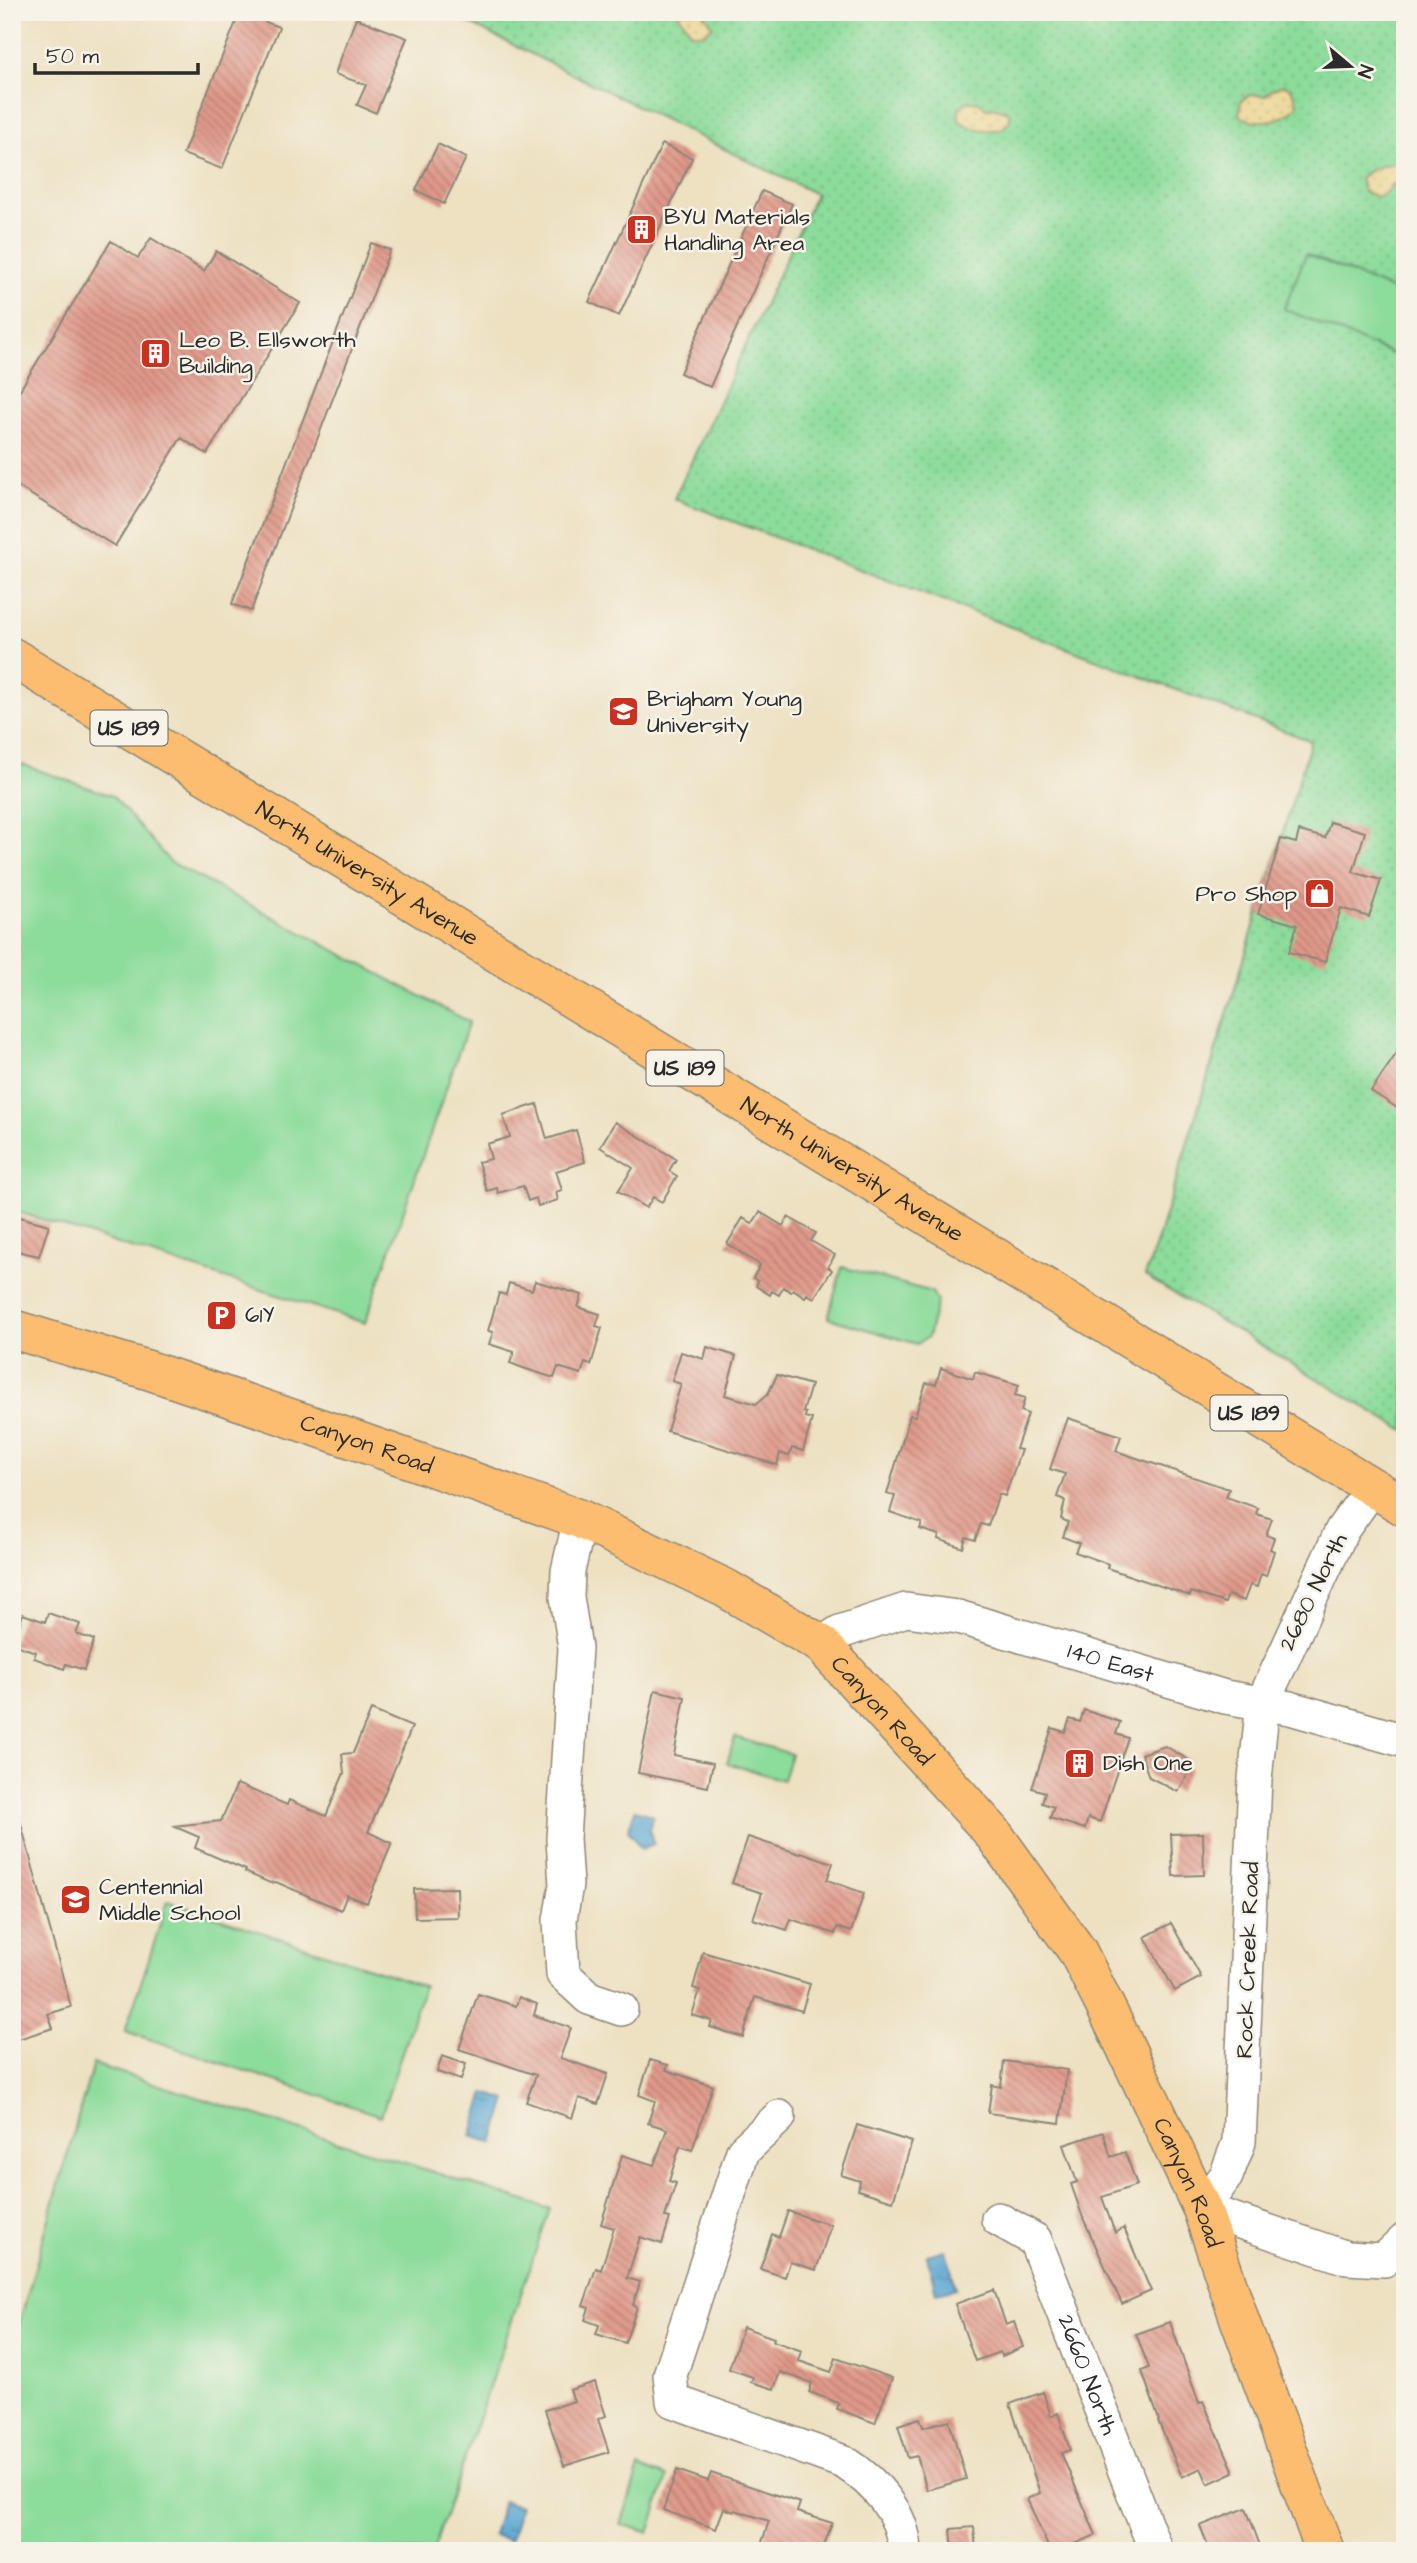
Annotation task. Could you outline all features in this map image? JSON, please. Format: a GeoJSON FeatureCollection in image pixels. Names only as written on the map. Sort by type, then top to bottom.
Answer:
{"type":"FeatureCollection","features":[{"type":"Feature","properties":{"kind":"main road","name":"North University Avenue"},"geometry":{"type":"LineString","coordinates":[[12,657],[1405,1507]]}},
{"type":"Feature","properties":{"kind":"main road","name":"Canyon Road"},"geometry":{"type":"LineString","coordinates":[[12,1329],[148,1370],[580,1519],[725,1588],[821,1644],[992,1832],[1077,1952],[1202,2209],[1240,2321],[1325,2551]]}},
{"type":"Feature","properties":{"kind":"street","name":"2680 North"},"geometry":{"type":"LineString","coordinates":[[1262,1702],[1342,1530],[1372,1488]]}},
{"type":"Feature","properties":{"kind":"street"},"geometry":{"type":"LineString","coordinates":[[580,1519],[568,1571],[567,1597],[575,1648],[563,1839],[566,1885],[560,1920],[563,1974],[589,1998],[621,2009]]}},
{"type":"Feature","properties":{"kind":"street","name":"140 East"},"geometry":{"type":"LineString","coordinates":[[821,1644],[840,1632],[906,1610],[958,1617],[1225,1697],[1262,1702],[1405,1741]]}},
{"type":"Feature","properties":{"kind":"street","name":"Rock Creek Road"},"geometry":{"type":"LineString","coordinates":[[1202,2209],[1226,2176],[1239,2142],[1255,1779],[1262,1702]]}},
{"type":"Feature","properties":{"kind":"street"},"geometry":{"type":"LineString","coordinates":[[779,2117],[743,2151],[670,2375],[673,2402],[844,2462],[865,2476],[883,2495],[897,2519],[905,2551]]}},
{"type":"Feature","properties":{"kind":"street"},"geometry":{"type":"LineString","coordinates":[[1202,2209],[1347,2258],[1384,2260],[1405,2240]]}},
{"type":"Feature","properties":{"kind":"street","name":"2660 North"},"geometry":{"type":"LineString","coordinates":[[998,2219],[1035,2239],[1156,2551]]}},
{"type":"Feature","properties":{"kind":"green space"},"geometry":{"type":"Polygon","coordinates":[[[446,12],[1405,12],[1405,1431],[1145,1276],[1311,741],[674,499],[816,194],[446,12]]]}},
{"type":"Feature","properties":{"kind":"green space"},"geometry":{"type":"Polygon","coordinates":[[[1306,254],[1405,295],[1405,359],[1284,309],[1306,254]]]}},
{"type":"Feature","properties":{"kind":"green space"},"geometry":{"type":"Polygon","coordinates":[[[12,761],[113,796],[170,862],[469,1022],[365,1323],[12,1210],[12,761]]]}},
{"type":"Feature","properties":{"kind":"green space"},"geometry":{"type":"Polygon","coordinates":[[[842,1267],[932,1292],[937,1302],[928,1337],[917,1344],[828,1318],[842,1267]]]}},
{"type":"Feature","properties":{"kind":"green space"},"geometry":{"type":"Polygon","coordinates":[[[735,1737],[791,1754],[783,1780],[727,1763],[735,1737]]]}},
{"type":"Feature","properties":{"kind":"green space"},"geometry":{"type":"Polygon","coordinates":[[[168,1901],[424,1986],[381,2116],[125,2031],[168,1901]]]}},
{"type":"Feature","properties":{"kind":"green space"},"geometry":{"type":"Polygon","coordinates":[[[93,2064],[550,2209],[433,2551],[12,2551],[12,2349],[93,2064]]]}},
{"type":"Feature","properties":{"kind":"green space"},"geometry":{"type":"Polygon","coordinates":[[[639,2468],[667,2477],[649,2533],[621,2524],[639,2468]]]}},
{"type":"Feature","properties":{"kind":"sand"},"geometry":{"type":"Polygon","coordinates":[[[677,12],[703,12],[713,26],[703,34],[692,33],[677,12]]]}},
{"type":"Feature","properties":{"kind":"sand"},"geometry":{"type":"Polygon","coordinates":[[[1283,85],[1291,90],[1297,104],[1286,115],[1262,121],[1239,115],[1244,98],[1253,95],[1265,96],[1283,85]]]}},
{"type":"Feature","properties":{"kind":"sand"},"geometry":{"type":"Polygon","coordinates":[[[978,101],[986,109],[992,107],[1009,112],[1010,120],[1005,127],[982,130],[959,121],[959,108],[967,102],[978,101]]]}},
{"type":"Feature","properties":{"kind":"sand"},"geometry":{"type":"Polygon","coordinates":[[[1396,162],[1405,165],[1405,183],[1393,184],[1384,195],[1378,197],[1364,192],[1360,179],[1364,175],[1373,169],[1396,162]]]}},
{"type":"Feature","properties":{"kind":"water"},"geometry":{"type":"Polygon","coordinates":[[[635,1810],[654,1816],[649,1829],[654,1844],[642,1849],[628,1831],[635,1810]]]}},
{"type":"Feature","properties":{"kind":"water"},"geometry":{"type":"Polygon","coordinates":[[[485,2093],[507,2100],[493,2143],[471,2136],[485,2093]]]}},
{"type":"Feature","properties":{"kind":"water"},"geometry":{"type":"Polygon","coordinates":[[[946,2250],[956,2288],[936,2293],[927,2255],[946,2250]]]}},
{"type":"Feature","properties":{"kind":"water"},"geometry":{"type":"Polygon","coordinates":[[[503,2501],[520,2506],[510,2540],[493,2535],[503,2501]]]}},
{"type":"Feature","properties":{"kind":"building"},"geometry":{"type":"Polygon","coordinates":[[[240,12],[279,27],[222,169],[183,154],[240,12]]]}},
{"type":"Feature","properties":{"kind":"building"},"geometry":{"type":"Polygon","coordinates":[[[356,18],[407,38],[376,113],[357,105],[366,85],[335,74],[356,18]]]}},
{"type":"Feature","properties":{"kind":"building"},"geometry":{"type":"Polygon","coordinates":[[[438,144],[466,158],[444,204],[416,190],[438,144]]]}},
{"type":"Feature","properties":{"kind":"building","name":"BYU Materials Handling Area"},"geometry":{"type":"Polygon","coordinates":[[[662,144],[692,158],[619,316],[589,302],[662,144]]]}},
{"type":"Feature","properties":{"kind":"building"},"geometry":{"type":"Polygon","coordinates":[[[762,191],[792,204],[710,387],[680,373],[762,191]]]}},
{"type":"Feature","properties":{"kind":"building","name":"Leo B. Ellsworth Building"},"geometry":{"type":"Polygon","coordinates":[[[151,238],[204,271],[216,251],[300,303],[207,454],[181,438],[115,546],[12,483],[12,403],[111,241],[138,258],[151,238]]]}},
{"type":"Feature","properties":{"kind":"building"},"geometry":{"type":"Polygon","coordinates":[[[371,243],[390,250],[251,611],[232,604],[371,243]]]}},
{"type":"Feature","properties":{"kind":"building","name":"Pro Shop"},"geometry":{"type":"Polygon","coordinates":[[[1330,822],[1365,832],[1353,872],[1381,880],[1369,917],[1341,908],[1325,962],[1289,952],[1297,925],[1258,914],[1281,839],[1296,843],[1299,831],[1325,838],[1330,822]]]}},
{"type":"Feature","properties":{"kind":"building"},"geometry":{"type":"Polygon","coordinates":[[[1405,1041],[1405,1113],[1371,1091],[1405,1041]]]}},
{"type":"Feature","properties":{"kind":"building"},"geometry":{"type":"Polygon","coordinates":[[[537,1104],[547,1139],[576,1130],[585,1162],[556,1171],[562,1190],[556,1192],[558,1200],[538,1206],[536,1198],[528,1201],[523,1186],[498,1193],[497,1188],[487,1191],[478,1162],[491,1159],[487,1144],[510,1137],[503,1115],[537,1104]]]}},
{"type":"Feature","properties":{"kind":"building"},"geometry":{"type":"Polygon","coordinates":[[[615,1122],[676,1159],[669,1171],[677,1176],[662,1202],[653,1197],[646,1208],[618,1191],[633,1168],[600,1147],[615,1122]]]}},
{"type":"Feature","properties":{"kind":"building"},"geometry":{"type":"Polygon","coordinates":[[[760,1212],[783,1226],[788,1217],[816,1233],[811,1241],[835,1255],[828,1267],[832,1270],[814,1298],[783,1287],[779,1295],[772,1291],[770,1295],[756,1286],[758,1281],[753,1278],[760,1265],[727,1244],[743,1218],[752,1224],[760,1212]]]}},
{"type":"Feature","properties":{"kind":"building"},"geometry":{"type":"Polygon","coordinates":[[[12,1215],[49,1225],[39,1256],[12,1250],[12,1215]]]}},
{"type":"Feature","properties":{"kind":"building"},"geometry":{"type":"Polygon","coordinates":[[[535,1281],[582,1295],[578,1307],[600,1314],[596,1326],[602,1328],[591,1365],[585,1363],[581,1374],[558,1367],[554,1378],[523,1368],[510,1363],[514,1352],[489,1344],[493,1332],[488,1331],[499,1293],[506,1295],[509,1283],[532,1290],[535,1281]]]}},
{"type":"Feature","properties":{"kind":"building"},"geometry":{"type":"Polygon","coordinates":[[[707,1347],[736,1356],[725,1395],[756,1404],[768,1394],[777,1375],[811,1385],[803,1412],[806,1413],[805,1417],[812,1419],[803,1451],[792,1448],[789,1456],[780,1453],[777,1465],[667,1431],[681,1384],[672,1381],[681,1352],[704,1359],[707,1347]]]}},
{"type":"Feature","properties":{"kind":"building"},"geometry":{"type":"Polygon","coordinates":[[[941,1368],[973,1379],[975,1372],[1019,1385],[1015,1395],[1025,1398],[1021,1411],[1028,1414],[1016,1449],[1021,1450],[1005,1496],[999,1494],[988,1526],[981,1524],[975,1540],[966,1537],[963,1548],[938,1539],[939,1535],[920,1529],[922,1523],[890,1512],[895,1496],[887,1494],[910,1415],[915,1416],[926,1383],[936,1384],[941,1368]]]}},
{"type":"Feature","properties":{"kind":"building"},"geometry":{"type":"Polygon","coordinates":[[[1068,1418],[1121,1436],[1116,1451],[1229,1489],[1226,1497],[1258,1508],[1256,1514],[1272,1519],[1266,1535],[1274,1538],[1270,1549],[1274,1551],[1266,1576],[1261,1574],[1257,1587],[1250,1585],[1244,1601],[1228,1595],[1225,1603],[1191,1592],[1190,1596],[1107,1568],[1108,1564],[1075,1552],[1079,1543],[1063,1537],[1068,1522],[1061,1519],[1065,1500],[1057,1497],[1065,1474],[1050,1469],[1068,1418]]]}},
{"type":"Feature","properties":{"kind":"building"},"geometry":{"type":"Polygon","coordinates":[[[48,1613],[80,1624],[76,1634],[94,1640],[84,1670],[66,1664],[64,1669],[34,1658],[36,1652],[12,1644],[23,1614],[45,1622],[48,1613]]]}},
{"type":"Feature","properties":{"kind":"building"},"geometry":{"type":"Polygon","coordinates":[[[655,1690],[685,1697],[674,1755],[713,1763],[708,1787],[638,1773],[655,1690]]]}},
{"type":"Feature","properties":{"kind":"building"},"geometry":{"type":"Polygon","coordinates":[[[371,1710],[412,1727],[368,1832],[392,1843],[367,1903],[347,1895],[341,1910],[276,1882],[270,1883],[195,1848],[199,1837],[173,1826],[221,1821],[237,1784],[287,1805],[289,1800],[326,1816],[344,1773],[342,1754],[353,1753],[371,1710]]]}},
{"type":"Feature","properties":{"kind":"building","name":"Dish One"},"geometry":{"type":"Polygon","coordinates":[[[1084,1710],[1120,1722],[1116,1734],[1128,1738],[1100,1822],[1088,1818],[1085,1829],[1050,1818],[1054,1807],[1042,1803],[1045,1792],[1032,1788],[1052,1728],[1065,1732],[1070,1719],[1080,1722],[1084,1710]]]}},
{"type":"Feature","properties":{"kind":"building"},"geometry":{"type":"Polygon","coordinates":[[[1165,1746],[1189,1760],[1185,1765],[1191,1769],[1178,1792],[1149,1777],[1141,1754],[1165,1746]]]}},
{"type":"Feature","properties":{"kind":"building","name":"Centennial Middle School"},"geometry":{"type":"Polygon","coordinates":[[[18,1813],[71,2007],[48,2014],[53,2028],[12,2041],[12,1814],[18,1813]]]}},
{"type":"Feature","properties":{"kind":"building"},"geometry":{"type":"Polygon","coordinates":[[[1203,1833],[1204,1875],[1173,1876],[1171,1834],[1203,1833]]]}},
{"type":"Feature","properties":{"kind":"building"},"geometry":{"type":"Polygon","coordinates":[[[748,1837],[833,1863],[827,1880],[864,1893],[851,1932],[837,1927],[835,1934],[791,1919],[787,1930],[753,1919],[762,1893],[732,1883],[748,1837]]]}},
{"type":"Feature","properties":{"kind":"building"},"geometry":{"type":"Polygon","coordinates":[[[457,1888],[458,1917],[415,1918],[414,1889],[457,1888]]]}},
{"type":"Feature","properties":{"kind":"building"},"geometry":{"type":"Polygon","coordinates":[[[1171,1923],[1201,1977],[1175,1991],[1145,1937],[1171,1923]]]}},
{"type":"Feature","properties":{"kind":"building"},"geometry":{"type":"Polygon","coordinates":[[[703,1952],[810,1984],[802,2011],[755,1997],[743,2037],[710,2027],[712,2021],[692,2015],[700,1990],[693,1988],[703,1952]]]}},
{"type":"Feature","properties":{"kind":"building"},"geometry":{"type":"Polygon","coordinates":[[[478,1994],[516,2006],[519,1997],[537,2004],[534,2015],[571,2028],[560,2058],[608,2074],[598,2104],[579,2098],[572,2118],[526,2102],[536,2075],[459,2049],[478,1994]]]}},
{"type":"Feature","properties":{"kind":"building"},"geometry":{"type":"Polygon","coordinates":[[[442,2056],[466,2064],[461,2080],[437,2072],[442,2056]]]}},
{"type":"Feature","properties":{"kind":"building"},"geometry":{"type":"Polygon","coordinates":[[[650,2060],[668,2065],[666,2070],[713,2086],[692,2150],[680,2146],[669,2181],[676,2183],[665,2217],[670,2218],[662,2244],[640,2237],[627,2278],[640,2282],[633,2305],[637,2307],[625,2343],[596,2334],[599,2325],[585,2320],[589,2308],[583,2306],[596,2268],[601,2270],[614,2228],[601,2224],[622,2155],[654,2165],[667,2129],[648,2123],[655,2101],[639,2095],[650,2060]]]}},
{"type":"Feature","properties":{"kind":"building"},"geometry":{"type":"Polygon","coordinates":[[[1004,2061],[1067,2070],[1060,2123],[988,2113],[992,2085],[1001,2087],[1004,2061]]]}},
{"type":"Feature","properties":{"kind":"building"},"geometry":{"type":"Polygon","coordinates":[[[857,2125],[912,2142],[893,2201],[858,2190],[860,2181],[841,2175],[857,2125]]]}},
{"type":"Feature","properties":{"kind":"building"},"geometry":{"type":"Polygon","coordinates":[[[1103,2132],[1111,2157],[1125,2152],[1137,2185],[1102,2197],[1115,2233],[1124,2228],[1151,2291],[1122,2304],[1083,2218],[1071,2184],[1077,2182],[1064,2145],[1103,2132]]]}},
{"type":"Feature","properties":{"kind":"building"},"geometry":{"type":"Polygon","coordinates":[[[788,2211],[831,2225],[816,2270],[790,2262],[785,2277],[760,2269],[772,2234],[779,2237],[788,2211]]]}},
{"type":"Feature","properties":{"kind":"building"},"geometry":{"type":"Polygon","coordinates":[[[994,2290],[1006,2325],[1014,2322],[1023,2347],[1002,2356],[1000,2352],[975,2361],[955,2304],[994,2290]]]}},
{"type":"Feature","properties":{"kind":"building"},"geometry":{"type":"Polygon","coordinates":[[[1170,2322],[1199,2403],[1203,2401],[1234,2472],[1208,2484],[1201,2468],[1182,2477],[1158,2421],[1142,2371],[1149,2368],[1136,2334],[1170,2322]]]}},
{"type":"Feature","properties":{"kind":"building"},"geometry":{"type":"Polygon","coordinates":[[[743,2327],[802,2351],[799,2361],[831,2372],[836,2358],[892,2378],[875,2423],[837,2409],[839,2403],[809,2392],[812,2383],[780,2372],[774,2389],[751,2382],[753,2377],[729,2369],[743,2327]]]}},
{"type":"Feature","properties":{"kind":"building"},"geometry":{"type":"Polygon","coordinates":[[[595,2382],[606,2416],[598,2419],[609,2452],[564,2466],[545,2410],[574,2401],[570,2390],[595,2382]]]}},
{"type":"Feature","properties":{"kind":"building"},"geometry":{"type":"Polygon","coordinates":[[[1043,2392],[1051,2416],[1058,2413],[1070,2450],[1061,2453],[1096,2535],[1059,2551],[1050,2551],[1027,2499],[1040,2493],[1010,2404],[1043,2392]]]}},
{"type":"Feature","properties":{"kind":"building"},"geometry":{"type":"Polygon","coordinates":[[[920,2418],[923,2427],[949,2420],[966,2479],[927,2490],[917,2456],[908,2458],[898,2425],[920,2418]]]}},
{"type":"Feature","properties":{"kind":"building"},"geometry":{"type":"Polygon","coordinates":[[[677,2470],[708,2481],[711,2473],[800,2503],[797,2512],[832,2523],[822,2551],[759,2551],[769,2521],[735,2510],[734,2512],[724,2508],[716,2529],[663,2510],[677,2470]]]}},
{"type":"Feature","properties":{"kind":"building"},"geometry":{"type":"Polygon","coordinates":[[[1246,2508],[1262,2551],[1210,2551],[1200,2526],[1246,2508]]]}},
{"type":"Feature","properties":{"kind":"building"},"geometry":{"type":"Polygon","coordinates":[[[974,2527],[976,2551],[953,2551],[951,2529],[974,2527]]]}},
{"type":"Feature","properties":{"kind":"place","name":"BYU Materials Handling Area"},"geometry":{"type":"Point","coordinates":[641,230]}},
{"type":"Feature","properties":{"kind":"place","name":"Leo B. Ellsworth Building"},"geometry":{"type":"Point","coordinates":[156,353]}},
{"type":"Feature","properties":{"kind":"place","name":"Brigham Young University"},"geometry":{"type":"Point","coordinates":[624,712]}},
{"type":"Feature","properties":{"kind":"place","name":"Pro Shop"},"geometry":{"type":"Point","coordinates":[1320,894]}},
{"type":"Feature","properties":{"kind":"place","name":"61Y"},"geometry":{"type":"Point","coordinates":[222,1315]}},
{"type":"Feature","properties":{"kind":"place","name":"Dish One"},"geometry":{"type":"Point","coordinates":[1080,1763]}},
{"type":"Feature","properties":{"kind":"place","name":"Centennial Middle School"},"geometry":{"type":"Point","coordinates":[76,1900]}}]}
